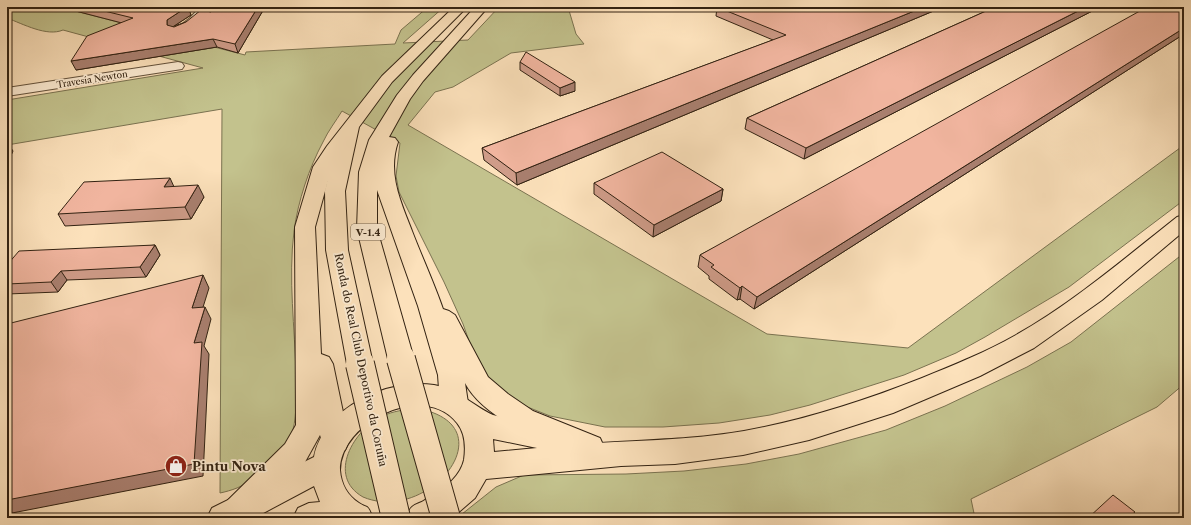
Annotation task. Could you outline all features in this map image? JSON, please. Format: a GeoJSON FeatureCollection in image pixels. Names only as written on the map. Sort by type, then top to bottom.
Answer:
{"type":"FeatureCollection","features":[{"type":"Feature","properties":{"kind":"main road","name":"Ronda do Real Club Deportivo da Coruña"},"geometry":{"type":"LineString","coordinates":[[396,518],[360,364],[337,250],[335,191],[351,127],[387,79],[402,62],[461,7]]}},
{"type":"Feature","properties":{"kind":"main road","name":"V-1.4"},"geometry":{"type":"LineString","coordinates":[[446,518],[401,359],[367,229],[368,172],[378,140],[397,108],[418,78],[482,7]]}},
{"type":"Feature","properties":{"kind":"main road"},"geometry":{"type":"LineString","coordinates":[[397,108],[387,147],[384,165],[384,180],[388,195],[430,306],[462,410],[478,431],[480,449],[476,467],[465,487],[446,505],[422,518]]}},
{"type":"Feature","properties":{"kind":"main road"},"geometry":{"type":"LineString","coordinates":[[231,514],[295,453],[310,426],[310,375],[305,227],[322,167],[351,127]]}},
{"type":"Feature","properties":{"kind":"main road"},"geometry":{"type":"LineString","coordinates":[[476,467],[621,453],[675,452],[735,444],[809,428],[883,405],[971,369],[1025,341],[1088,298],[1184,221]]}},
{"type":"Feature","properties":{"kind":"main road"},"geometry":{"type":"LineString","coordinates":[[307,298],[330,453],[327,484],[335,502],[354,517]]}},
{"type":"Feature","properties":{"kind":"main road"},"geometry":{"type":"LineString","coordinates":[[430,306],[446,321],[479,384],[498,402],[523,419],[590,447]]}},
{"type":"Feature","properties":{"kind":"main road"},"geometry":{"type":"LineString","coordinates":[[231,514],[330,453],[349,423],[368,408],[390,398],[413,394],[435,395],[489,426],[621,453]]}},
{"type":"Feature","properties":{"kind":"main road"},"geometry":{"type":"LineString","coordinates":[[309,518],[354,517]]}},
{"type":"Feature","properties":{"kind":"street"},"geometry":{"type":"LineString","coordinates":[[176,31],[191,24],[199,17],[205,7]]}},
{"type":"Feature","properties":{"kind":"street","name":"Travesía Newton"},"geometry":{"type":"LineString","coordinates":[[7,92],[178,66]]}},
{"type":"Feature","properties":{"kind":"shaded area"},"geometry":{"type":"Polygon","coordinates":[[[7,7],[60,7],[245,55],[246,52],[395,44],[401,30],[428,7],[444,7],[403,43],[468,40],[499,7],[568,7],[576,34],[584,44],[511,53],[453,87],[435,92],[408,125],[767,334],[908,348],[1184,145],[1184,200],[1069,287],[956,353],[904,375],[810,405],[770,415],[719,423],[663,427],[605,427],[550,416],[515,402],[491,383],[478,366],[463,324],[444,282],[399,192],[396,176],[400,143],[342,111],[327,134],[313,163],[301,197],[294,231],[292,249],[292,285],[296,397],[293,430],[284,448],[262,472],[237,488],[220,493],[222,109],[7,145],[7,100],[203,68],[63,30],[50,32],[35,29],[7,18],[7,7]]]}},
{"type":"Feature","properties":{"kind":"shaded area"},"geometry":{"type":"Polygon","coordinates":[[[1184,253],[1184,384],[1157,407],[971,499],[975,518],[457,518],[496,487],[524,475],[626,474],[684,471],[746,464],[799,454],[886,430],[945,406],[1027,367],[1071,342],[1184,253]]]}},
{"type":"Feature","properties":{"kind":"shaded area"},"geometry":{"type":"Polygon","coordinates":[[[415,408],[443,418],[457,433],[458,451],[450,469],[434,485],[412,497],[388,502],[363,497],[352,488],[346,477],[345,466],[348,454],[354,442],[362,431],[372,422],[387,414],[415,408]]]}},
{"type":"Feature","properties":{"kind":"building"},"geometry":{"type":"Polygon","coordinates":[[[88,7],[187,7],[167,20],[167,25],[174,27],[186,22],[201,10],[211,12],[215,7],[258,7],[235,44],[213,39],[71,61],[87,36],[133,18],[88,7]]]}},
{"type":"Feature","properties":{"kind":"building"},"geometry":{"type":"Polygon","coordinates":[[[717,7],[924,7],[516,173],[482,148],[786,35],[717,7]]]}},
{"type":"Feature","properties":{"kind":"building"},"geometry":{"type":"Polygon","coordinates":[[[995,7],[1086,7],[806,148],[747,118],[995,7]]]}},
{"type":"Feature","properties":{"kind":"building"},"geometry":{"type":"Polygon","coordinates":[[[1147,7],[1184,7],[1184,28],[757,297],[742,286],[740,288],[711,267],[714,265],[700,255],[1147,7]]]}},
{"type":"Feature","properties":{"kind":"building"},"geometry":{"type":"Polygon","coordinates":[[[526,52],[575,82],[560,88],[520,62],[526,52]]]}},
{"type":"Feature","properties":{"kind":"building"},"geometry":{"type":"Polygon","coordinates":[[[11,148],[7,157],[7,149],[11,148]]]}},
{"type":"Feature","properties":{"kind":"building"},"geometry":{"type":"Polygon","coordinates":[[[662,152],[723,189],[654,225],[594,183],[662,152]]]}},
{"type":"Feature","properties":{"kind":"building"},"geometry":{"type":"Polygon","coordinates":[[[170,178],[164,187],[198,185],[185,207],[58,214],[84,182],[170,178]]]}},
{"type":"Feature","properties":{"kind":"building"},"geometry":{"type":"Polygon","coordinates":[[[155,245],[140,267],[61,271],[51,282],[7,284],[7,265],[19,251],[155,245]]]}},
{"type":"Feature","properties":{"kind":"building"},"geometry":{"type":"Polygon","coordinates":[[[203,275],[192,308],[205,307],[194,343],[202,342],[194,464],[7,500],[7,324],[203,275]]]}},
{"type":"Feature","properties":{"kind":"building"},"geometry":{"type":"Polygon","coordinates":[[[1113,495],[1135,512],[1128,518],[1088,518],[1113,495]]]}},
{"type":"Feature","properties":{"kind":"place","name":"Pintu Nova"},"geometry":{"type":"Point","coordinates":[176,466]}}]}
